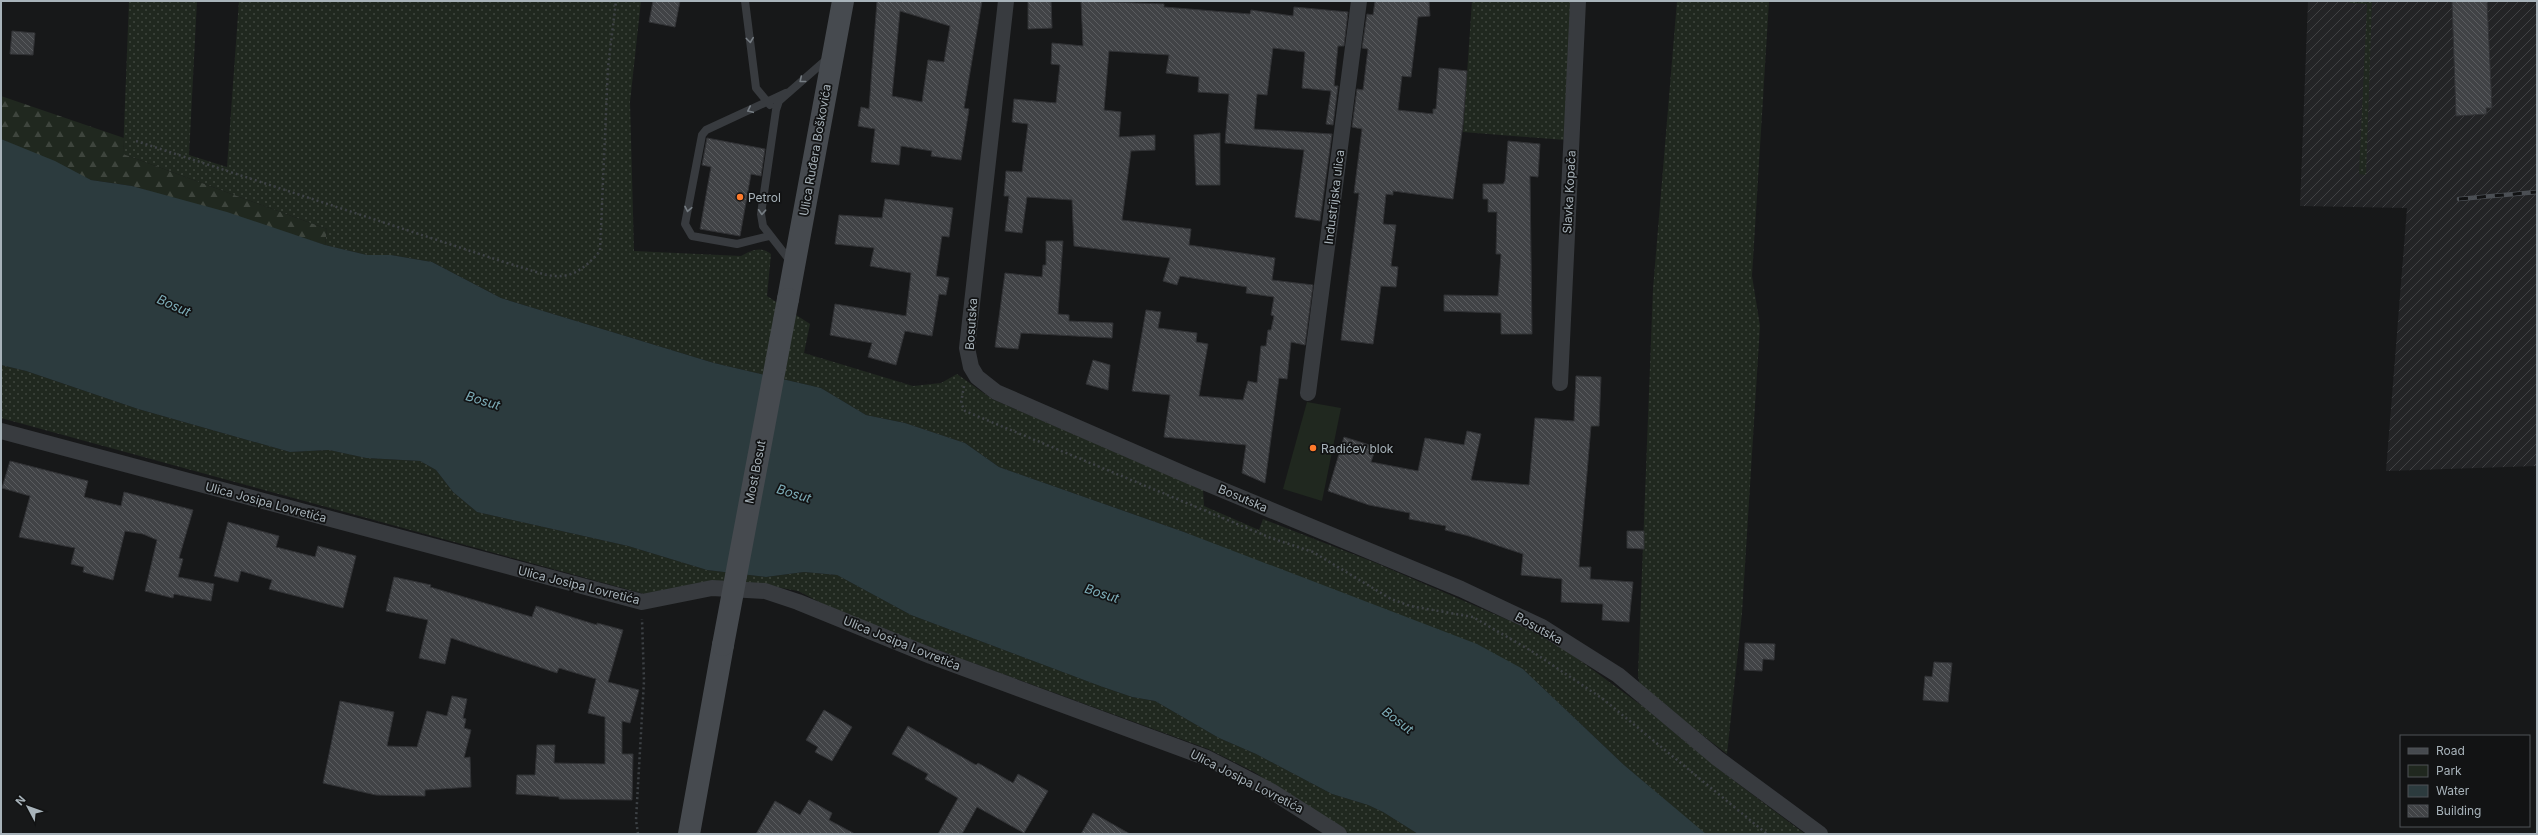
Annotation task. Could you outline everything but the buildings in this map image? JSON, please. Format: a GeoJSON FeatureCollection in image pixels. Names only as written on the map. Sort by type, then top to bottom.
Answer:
{"type":"FeatureCollection","features":[{"type":"Feature","properties":{"kind":"main road","name":"Ulica Ruđera Boškovića"},"geometry":{"type":"LineString","coordinates":[[788,299],[843,1]]}},
{"type":"Feature","properties":{"kind":"main road","name":"Most Bosut"},"geometry":{"type":"LineString","coordinates":[[689,834],[788,299]]}},
{"type":"Feature","properties":{"kind":"street","name":"Bosutska"},"geometry":{"type":"LineString","coordinates":[[1006,1],[967,348],[971,367],[977,377],[996,392],[1189,476],[1461,589],[1542,627],[1618,675],[1717,758],[1820,834]]}},
{"type":"Feature","properties":{"kind":"street","name":"Industrijska ulica"},"geometry":{"type":"LineString","coordinates":[[1308,393],[1359,1]]}},
{"type":"Feature","properties":{"kind":"street","name":"Slavka Kopača"},"geometry":{"type":"LineString","coordinates":[[1560,383],[1578,1]]}},
{"type":"Feature","properties":{"kind":"street","name":"Ulica Josipa Lovretića"},"geometry":{"type":"LineString","coordinates":[[1,431],[642,602],[712,588],[765,591],[798,602],[931,656],[1207,758],[1271,791],[1339,834]]}},
{"type":"Feature","properties":{"kind":"lane"},"geometry":{"type":"LineString","coordinates":[[745,1],[756,88],[766,102],[776,110]]}},
{"type":"Feature","properties":{"kind":"lane"},"geometry":{"type":"LineString","coordinates":[[769,236],[737,244],[692,236],[685,224],[702,135],[706,130],[786,93],[833,55]]}},
{"type":"Feature","properties":{"kind":"lane"},"geometry":{"type":"LineString","coordinates":[[786,93],[776,110],[761,214],[763,226],[769,236],[794,265]]}},
{"type":"Feature","properties":{"kind":"path"},"geometry":{"type":"LineString","coordinates":[[136,141],[507,263],[564,277],[576,273],[588,265],[600,251],[608,67],[616,1]]}},
{"type":"Feature","properties":{"kind":"path"},"geometry":{"type":"LineString","coordinates":[[971,367],[962,391],[961,403],[965,411],[1271,538],[1313,552],[1391,599],[1410,606],[1473,617],[1533,652],[1603,699],[1767,834]]}},
{"type":"Feature","properties":{"kind":"path"},"geometry":{"type":"LineString","coordinates":[[638,834],[636,820],[644,681],[642,602]]}},
{"type":"Feature","properties":{"kind":"shaded area"},"geometry":{"type":"Polygon","coordinates":[[[2308,1],[2537,1],[2537,466],[2386,471],[2407,208],[2300,206],[2308,1]]]}},
{"type":"Feature","properties":{"kind":"green space"},"geometry":{"type":"Polygon","coordinates":[[[129,1],[197,1],[189,155],[227,167],[239,1],[641,1],[630,102],[634,251],[741,256],[756,250],[764,250],[771,254],[767,296],[810,324],[804,353],[913,386],[941,383],[957,374],[992,399],[1203,490],[1204,506],[1259,530],[1263,519],[1376,563],[1538,633],[1567,651],[1645,708],[1729,777],[1805,834],[1705,834],[1624,765],[1523,669],[1184,532],[999,467],[965,443],[905,423],[866,415],[821,388],[714,363],[501,298],[432,262],[391,255],[367,255],[325,245],[327,229],[123,154],[129,1]]]}},
{"type":"Feature","properties":{"kind":"green space"},"geometry":{"type":"Polygon","coordinates":[[[1472,1],[1572,1],[1565,140],[1463,132],[1472,1]]]}},
{"type":"Feature","properties":{"kind":"green space"},"geometry":{"type":"Polygon","coordinates":[[[1677,1],[1769,1],[1752,276],[1760,326],[1742,613],[1727,754],[1640,687],[1638,675],[1653,289],[1677,1]]]}},
{"type":"Feature","properties":{"kind":"green space"},"geometry":{"type":"Polygon","coordinates":[[[2350,1],[2372,1],[2366,175],[2359,174],[2367,4],[2350,3],[2350,1]]]}},
{"type":"Feature","properties":{"kind":"green space"},"geometry":{"type":"Polygon","coordinates":[[[1,96],[124,138],[123,154],[327,229],[325,245],[132,186],[91,180],[1,139],[1,96]]]}},
{"type":"Feature","properties":{"kind":"green space"},"geometry":{"type":"Polygon","coordinates":[[[1,365],[26,371],[138,409],[290,452],[329,450],[366,458],[420,461],[436,470],[453,492],[477,512],[628,546],[707,570],[766,577],[804,572],[837,575],[911,615],[1100,686],[1132,697],[1155,701],[1219,738],[1256,754],[1332,794],[1368,805],[1383,812],[1418,834],[1350,834],[1254,772],[1208,749],[935,649],[833,609],[798,591],[766,585],[648,595],[1,418],[1,365]]]}},
{"type":"Feature","properties":{"kind":"green space","name":"Radićev blok"},"geometry":{"type":"Polygon","coordinates":[[[1307,402],[1341,408],[1322,501],[1283,489],[1307,402]]]}},
{"type":"Feature","properties":{"kind":"water","name":"Bosut"},"geometry":{"type":"Polygon","coordinates":[[[1,139],[55,161],[91,180],[132,186],[227,212],[325,245],[367,255],[391,255],[432,262],[501,298],[714,363],[821,388],[866,415],[905,423],[965,443],[999,467],[1184,532],[1477,644],[1523,669],[1624,765],[1706,834],[1418,834],[1383,812],[1368,805],[1332,794],[1256,754],[1219,738],[1155,701],[1132,697],[1100,686],[911,615],[837,575],[804,572],[766,577],[707,570],[628,546],[477,512],[453,492],[436,470],[420,461],[366,458],[329,450],[290,452],[138,409],[26,371],[1,365],[1,139]]]}},
{"type":"Feature","properties":{"kind":"railway"},"geometry":{"type":"LineString","coordinates":[[2459,199],[2537,192]]}},
{"type":"Feature","properties":{"kind":"place","name":"Petrol"},"geometry":{"type":"Point","coordinates":[740,197]}},
{"type":"Feature","properties":{"kind":"place","name":"Radićev blok"},"geometry":{"type":"Point","coordinates":[1313,448]}}]}
